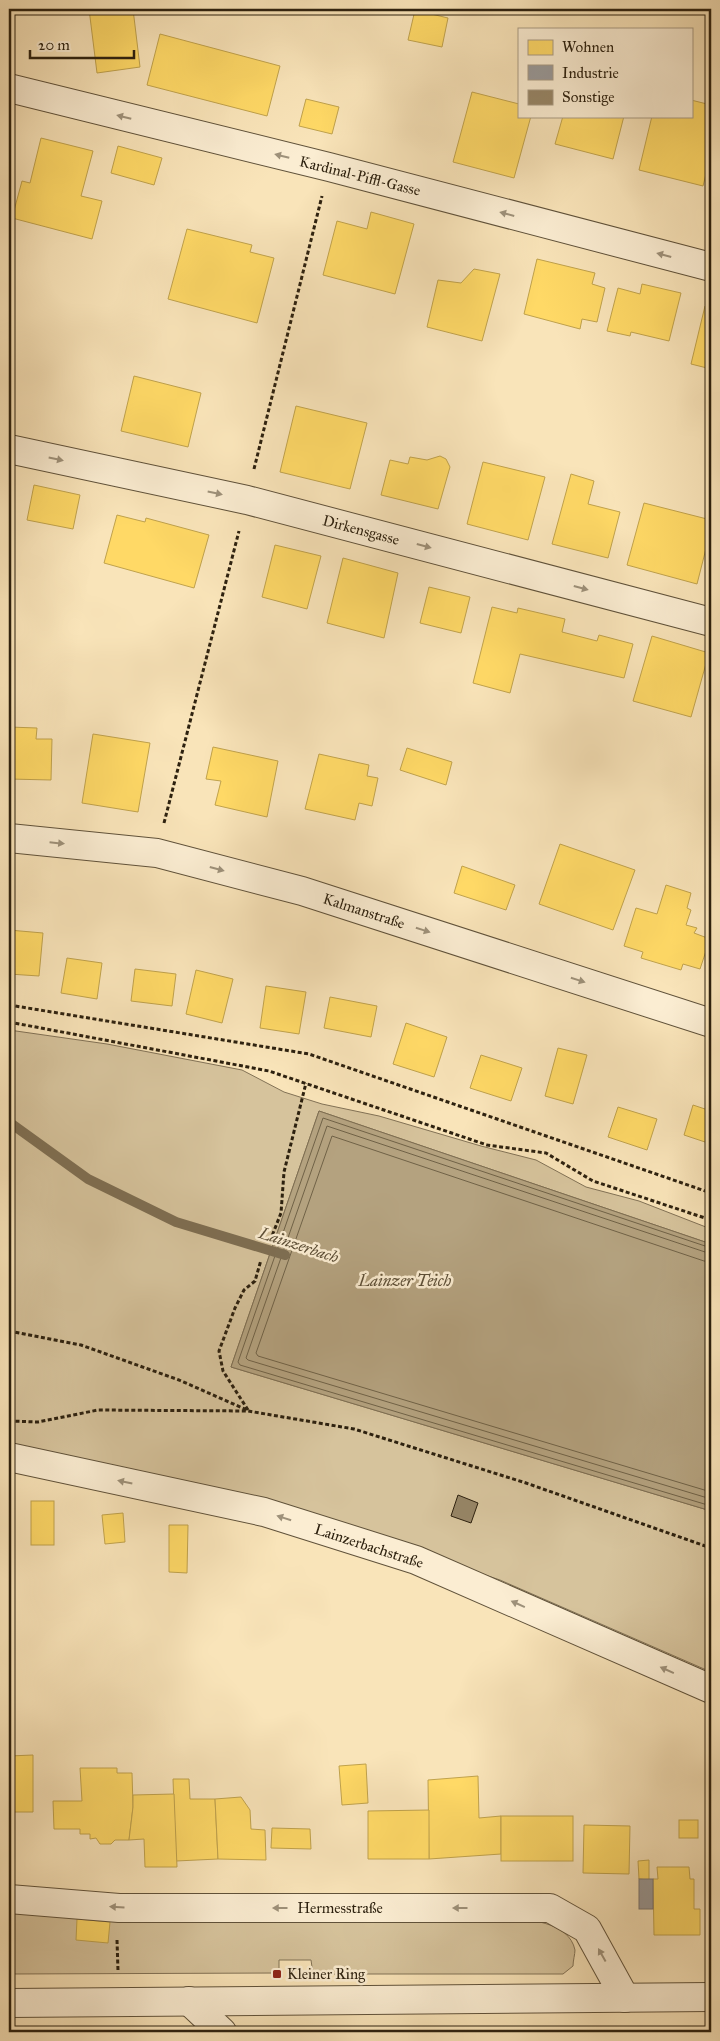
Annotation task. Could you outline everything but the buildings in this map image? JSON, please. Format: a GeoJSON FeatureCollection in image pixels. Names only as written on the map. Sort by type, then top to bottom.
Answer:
{"type":"FeatureCollection","features":[{"type":"Feature","properties":{"kind":"street","name":"Kardinal-Piffl-Gasse"},"geometry":{"type":"LineString","coordinates":[[9,88],[319,165],[711,267]]}},
{"type":"Feature","properties":{"kind":"street","name":"Dirkensgasse"},"geometry":{"type":"LineString","coordinates":[[9,449],[247,500],[711,622]]}},
{"type":"Feature","properties":{"kind":"street","name":"Kalmanstraße"},"geometry":{"type":"LineString","coordinates":[[9,838],[156,853],[302,891],[711,1023]]}},
{"type":"Feature","properties":{"kind":"street","name":"Lainzerbachstraße"},"geometry":{"type":"LineString","coordinates":[[9,1457],[264,1512],[416,1560],[711,1689]]}},
{"type":"Feature","properties":{"kind":"street","name":"Hermesstraße"},"geometry":{"type":"LineString","coordinates":[[9,1899],[116,1907],[550,1908],[587,1929],[625,1998]]}},
{"type":"Feature","properties":{"kind":"street"},"geometry":{"type":"LineString","coordinates":[[9,2003],[711,1997]]}},
{"type":"Feature","properties":{"kind":"street"},"geometry":{"type":"LineString","coordinates":[[189,2001],[222,2032]]}},
{"type":"Feature","properties":{"kind":"path"},"geometry":{"type":"LineString","coordinates":[[9,1004],[309,1054],[711,1192]]}},
{"type":"Feature","properties":{"kind":"path"},"geometry":{"type":"LineString","coordinates":[[9,1022],[269,1070],[487,1145],[546,1153],[593,1181],[711,1220]]}},
{"type":"Feature","properties":{"kind":"path"},"geometry":{"type":"LineString","coordinates":[[270,1241],[281,1213],[284,1172],[306,1083]]}},
{"type":"Feature","properties":{"kind":"path"},"geometry":{"type":"LineString","coordinates":[[248,1411],[224,1371],[219,1351],[235,1308],[244,1290],[255,1281],[261,1260]]}},
{"type":"Feature","properties":{"kind":"path"},"geometry":{"type":"LineString","coordinates":[[9,1331],[81,1346],[179,1380],[248,1411]]}},
{"type":"Feature","properties":{"kind":"path"},"geometry":{"type":"LineString","coordinates":[[9,1421],[38,1422],[98,1410],[248,1411],[354,1429],[526,1482],[711,1548]]}},
{"type":"Feature","properties":{"kind":"path"},"geometry":{"type":"LineString","coordinates":[[116,1907],[119,2002]]}},
{"type":"Feature","properties":{"kind":"shaded area"},"geometry":{"type":"Polygon","coordinates":[[[9,1030],[107,1044],[242,1070],[284,1092],[322,1104],[379,1116],[536,1160],[586,1187],[639,1201],[711,1229],[711,1244],[319,1111],[231,1367],[711,1511],[711,1672],[500,1580],[317,1518],[9,1447],[9,1030]]]}},
{"type":"Feature","properties":{"kind":"shaded area"},"geometry":{"type":"Polygon","coordinates":[[[9,1912],[504,1916],[535,1921],[556,1928],[565,1933],[571,1940],[575,1952],[573,1966],[563,1974],[313,1974],[311,1960],[279,1960],[279,1973],[9,1974],[9,1912]]]}},
{"type":"Feature","properties":{"kind":"water","name":"Lainzer Teich"},"geometry":{"type":"Polygon","coordinates":[[[319,1111],[711,1244],[711,1511],[231,1367],[319,1111]]]}},
{"type":"Feature","properties":{"kind":"waterway","name":"Lainzerbach"},"geometry":{"type":"LineString","coordinates":[[9,1122],[88,1179],[176,1222],[285,1255]]}},
{"type":"Feature","properties":{"kind":"place","name":"Kleiner Ring"},"geometry":{"type":"Point","coordinates":[277,1974]}}]}
